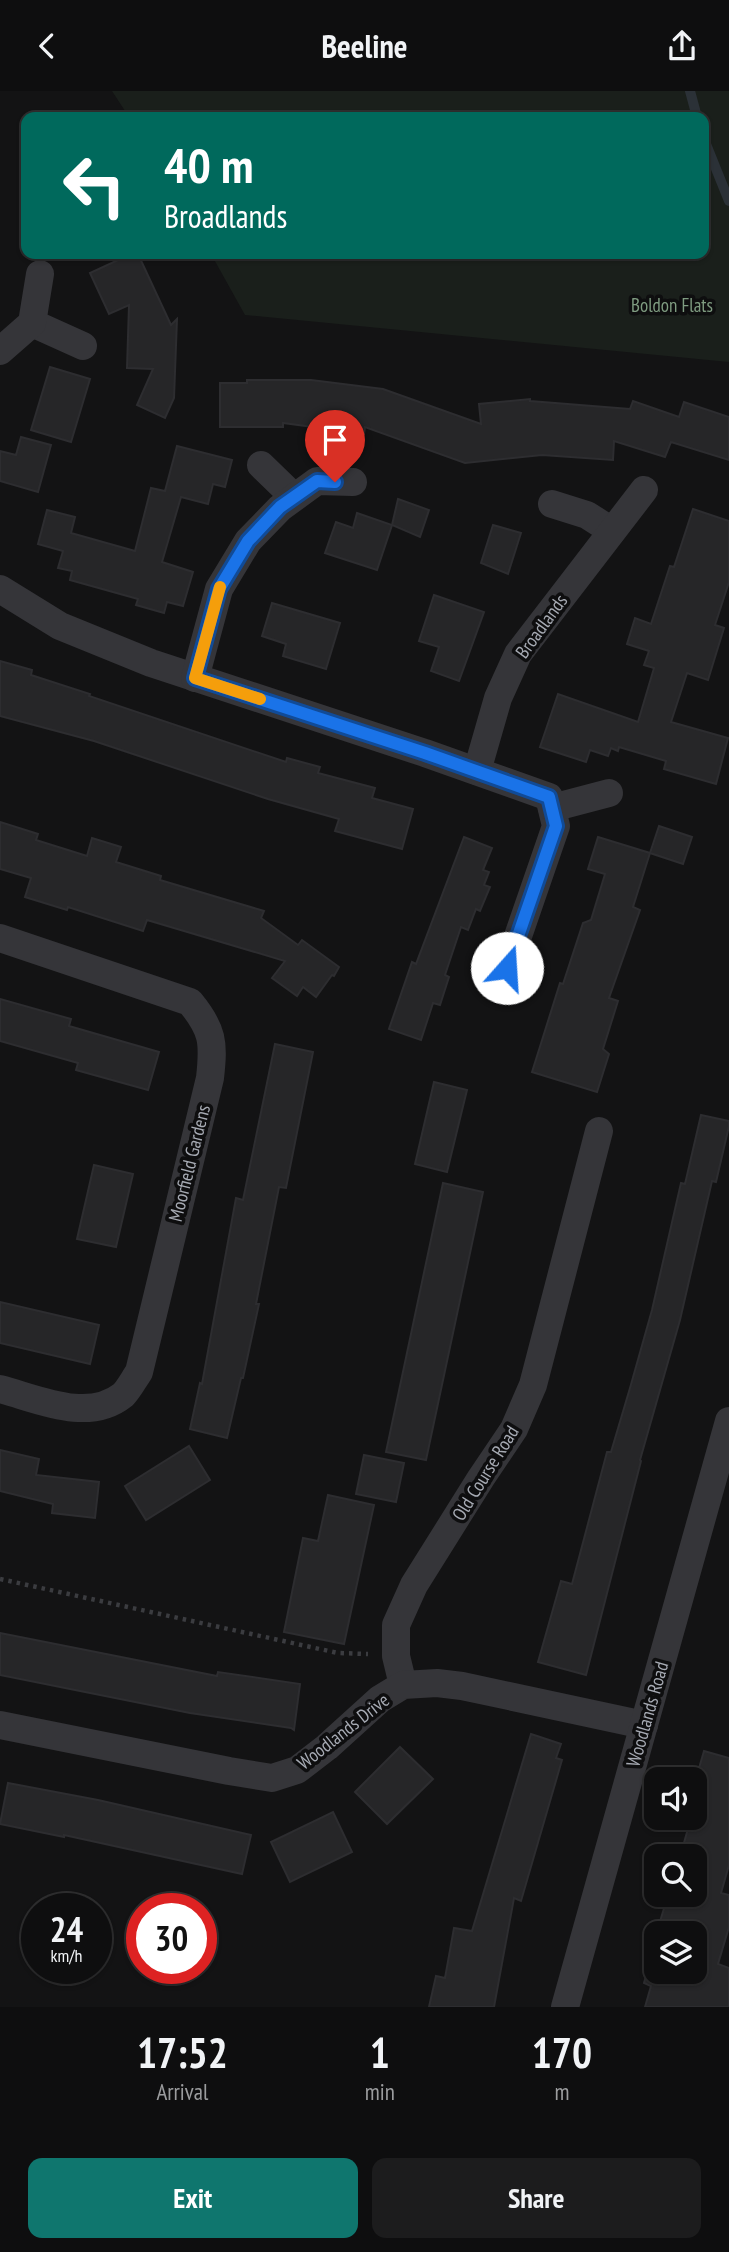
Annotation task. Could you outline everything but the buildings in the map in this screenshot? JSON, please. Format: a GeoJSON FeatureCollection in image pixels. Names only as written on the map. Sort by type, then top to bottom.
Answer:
{"type":"FeatureCollection","features":[{"type":"Feature","properties":{"kind":"street"},"geometry":{"type":"LineString","coordinates":[[0,351],[32,323],[40,274]]}},
{"type":"Feature","properties":{"kind":"street"},"geometry":{"type":"LineString","coordinates":[[32,323],[83,347]]}},
{"type":"Feature","properties":{"kind":"street"},"geometry":{"type":"LineString","coordinates":[[261,465],[295,497]]}},
{"type":"Feature","properties":{"kind":"street"},"geometry":{"type":"LineString","coordinates":[[195,678],[219,589],[248,541],[280,507],[317,481],[353,482]]}},
{"type":"Feature","properties":{"kind":"street","name":"Broadlands"},"geometry":{"type":"LineString","coordinates":[[477,771],[498,698],[518,654],[644,490]]}},
{"type":"Feature","properties":{"kind":"street"},"geometry":{"type":"LineString","coordinates":[[552,504],[587,515],[612,531]]}},
{"type":"Feature","properties":{"kind":"street"},"geometry":{"type":"LineString","coordinates":[[0,589],[60,626],[151,663],[549,797],[556,826],[507,968]]}},
{"type":"Feature","properties":{"kind":"street"},"geometry":{"type":"LineString","coordinates":[[552,809],[609,793]]}},
{"type":"Feature","properties":{"kind":"street","name":"Moorfield Gardens"},"geometry":{"type":"LineString","coordinates":[[0,938],[190,1002],[204,1019],[213,1049],[210,1077],[139,1372],[124,1394],[94,1409],[68,1407],[0,1389]]}},
{"type":"Feature","properties":{"kind":"street","name":"Old Course Road"},"geometry":{"type":"LineString","coordinates":[[403,1685],[396,1656],[396,1625],[414,1585],[514,1429],[533,1385],[599,1131]]}},
{"type":"Feature","properties":{"kind":"street","name":"Woodlands Road"},"geometry":{"type":"LineString","coordinates":[[565,2007],[729,1420]]}},
{"type":"Feature","properties":{"kind":"street","name":"Woodlands Drive"},"geometry":{"type":"LineString","coordinates":[[0,1725],[272,1778],[297,1770],[380,1699],[403,1685],[437,1683],[462,1686],[643,1725]]}},
{"type":"Feature","properties":{"kind":"path"},"geometry":{"type":"LineString","coordinates":[[0,1579],[338,1653],[396,1656]]}},
{"type":"Feature","properties":{"kind":"green space","name":"Boldon Flats"},"geometry":{"type":"Polygon","coordinates":[[[112,91],[729,91],[729,362],[245,315],[214,259],[709,259],[709,112],[126,112],[112,91]]]}},
{"type":"Feature","properties":{"kind":"waterway"},"geometry":{"type":"LineString","coordinates":[[690,91],[696,112]]}},
{"type":"Feature","properties":{"kind":"waterway"},"geometry":{"type":"LineString","coordinates":[[709,151],[729,201]]}},
{"type":"Feature","properties":{"kind":"slow traffic"},"geometry":{"type":"LineString","coordinates":[[220,587],[195,678],[260,699]]}},
{"type":"Feature","properties":{"kind":"route"},"geometry":{"type":"LineString","coordinates":[[335,482],[317,481],[280,507],[248,541],[219,589],[195,678],[425,753],[549,797],[556,826],[507,968]]}}]}
